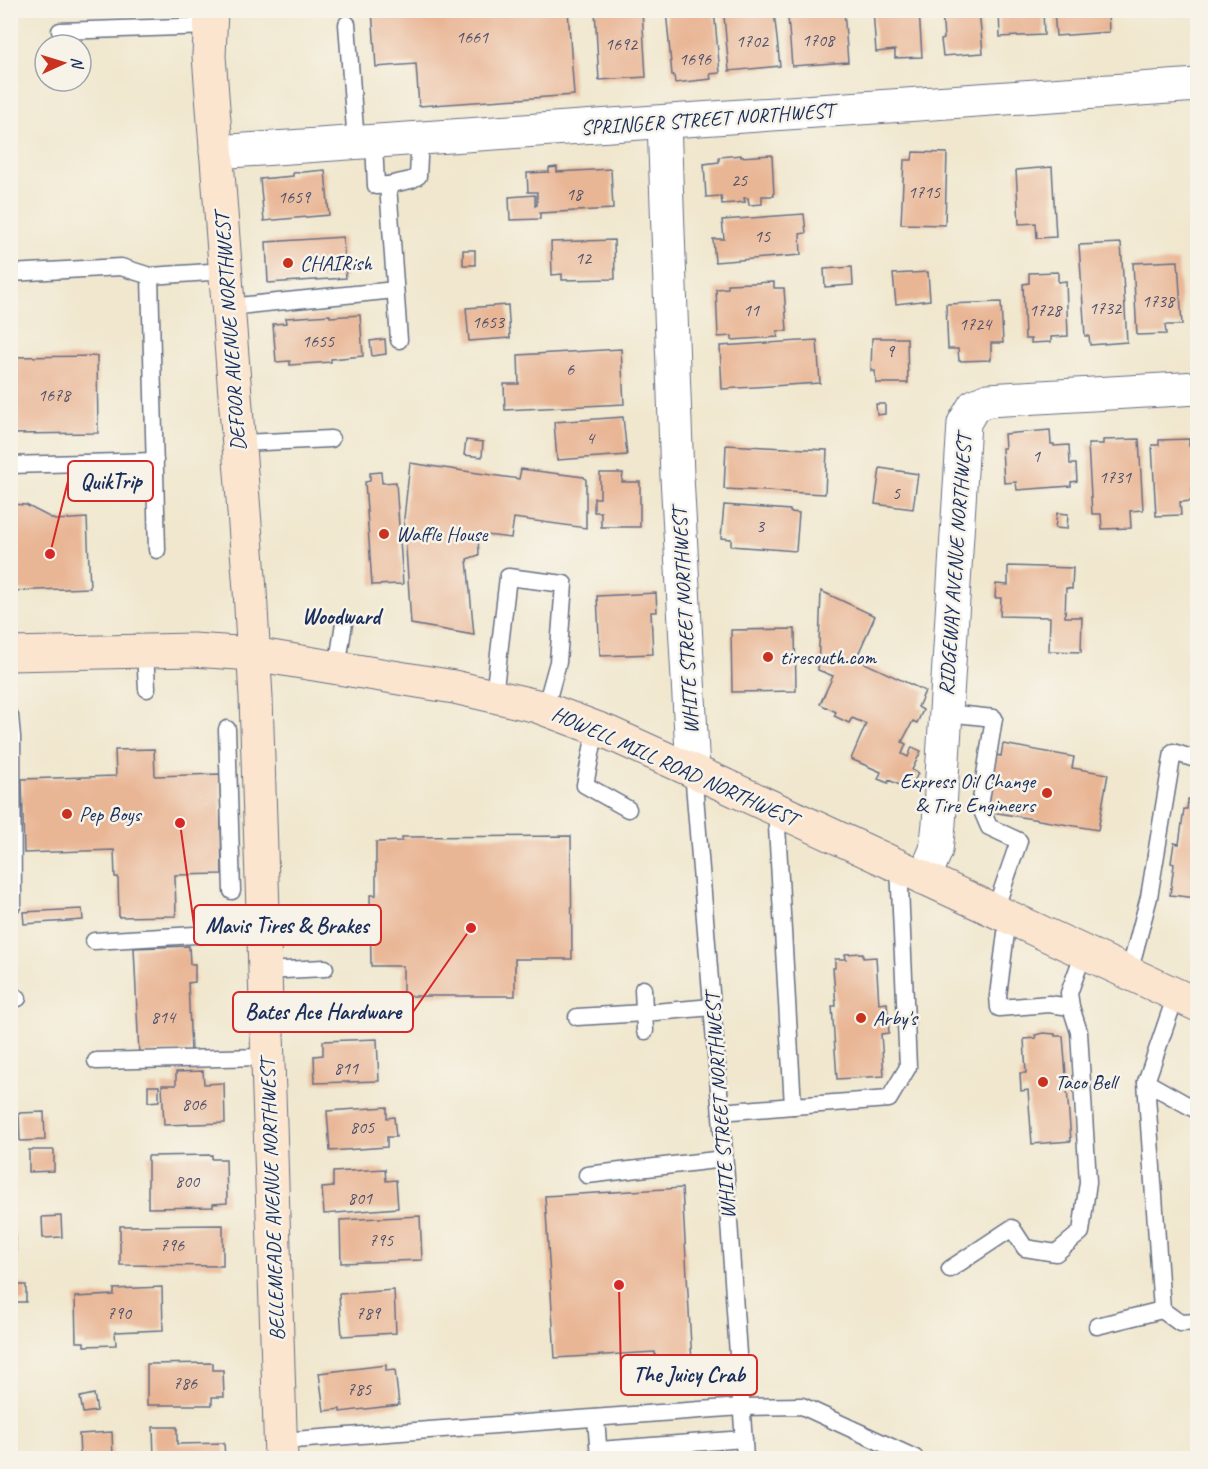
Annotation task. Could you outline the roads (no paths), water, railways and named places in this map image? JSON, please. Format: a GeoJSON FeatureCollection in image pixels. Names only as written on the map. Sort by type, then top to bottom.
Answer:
{"type":"FeatureCollection","features":[{"type":"Feature","properties":{"kind":"street","name":"DEFOOR AVENUE NORTHWEST"},"geometry":{"type":"LineString","coordinates":[[211,18],[209,56],[251,599],[253,654]]}},
{"type":"Feature","properties":{"kind":"street","name":"SPRINGER STREET NORTHWEST"},"geometry":{"type":"LineString","coordinates":[[216,152],[1197,85]]}},
{"type":"Feature","properties":{"kind":"street","name":"WHITE STREET NORTHWEST"},"geometry":{"type":"LineString","coordinates":[[664,122],[677,476],[693,771]]}},
{"type":"Feature","properties":{"kind":"street","name":"RIDGEWAY AVENUE NORTHWEST"},"geometry":{"type":"LineString","coordinates":[[911,872],[936,850],[937,843],[964,423],[974,406],[990,400],[1197,388]]}},
{"type":"Feature","properties":{"kind":"street","name":"HOWELL MILL ROAD NORTHWEST"},"geometry":{"type":"LineString","coordinates":[[10,654],[193,650],[253,654],[454,687],[537,706],[596,728],[693,771],[1187,1000]]}},
{"type":"Feature","properties":{"kind":"street","name":"BELLEMEADE AVENUE NORTHWEST"},"geometry":{"type":"LineString","coordinates":[[253,654],[280,1450]]}},
{"type":"Feature","properties":{"kind":"lane"},"geometry":{"type":"LineString","coordinates":[[60,31],[211,18]]}},
{"type":"Feature","properties":{"kind":"lane"},"geometry":{"type":"LineString","coordinates":[[347,24],[365,142],[376,186],[411,180],[418,176],[420,138]]}},
{"type":"Feature","properties":{"kind":"lane"},"geometry":{"type":"LineString","coordinates":[[388,185],[399,340]]}},
{"type":"Feature","properties":{"kind":"lane"},"geometry":{"type":"LineString","coordinates":[[10,273],[121,267],[150,276],[225,271]]}},
{"type":"Feature","properties":{"kind":"lane"},"geometry":{"type":"LineString","coordinates":[[150,276],[157,550]]}},
{"type":"Feature","properties":{"kind":"lane"},"geometry":{"type":"LineString","coordinates":[[228,307],[395,290]]}},
{"type":"Feature","properties":{"kind":"lane"},"geometry":{"type":"LineString","coordinates":[[239,443],[331,439]]}},
{"type":"Feature","properties":{"kind":"lane"},"geometry":{"type":"LineString","coordinates":[[10,465],[155,461]]}},
{"type":"Feature","properties":{"kind":"lane"},"geometry":{"type":"LineString","coordinates":[[494,696],[508,577],[564,584],[558,662],[545,709]]}},
{"type":"Feature","properties":{"kind":"lane"},"geometry":{"type":"LineString","coordinates":[[337,668],[344,623]]}},
{"type":"Feature","properties":{"kind":"lane"},"geometry":{"type":"LineString","coordinates":[[145,652],[147,689]]}},
{"type":"Feature","properties":{"kind":"lane"},"geometry":{"type":"LineString","coordinates":[[946,713],[994,718],[980,806],[989,826],[1019,842],[1001,914],[999,1008],[1049,1004],[1071,1007]]}},
{"type":"Feature","properties":{"kind":"lane"},"geometry":{"type":"LineString","coordinates":[[10,716],[13,904]]}},
{"type":"Feature","properties":{"kind":"lane"},"geometry":{"type":"LineString","coordinates":[[596,728],[585,785],[628,809]]}},
{"type":"Feature","properties":{"kind":"lane"},"geometry":{"type":"LineString","coordinates":[[227,729],[232,891]]}},
{"type":"Feature","properties":{"kind":"lane"},"geometry":{"type":"LineString","coordinates":[[1129,973],[1149,897],[1173,752],[1197,760]]}},
{"type":"Feature","properties":{"kind":"lane","name":"WHITE STREET NORTHWEST"},"geometry":{"type":"LineString","coordinates":[[693,771],[746,1458]]}},
{"type":"Feature","properties":{"kind":"lane"},"geometry":{"type":"LineString","coordinates":[[776,809],[793,1107]]}},
{"type":"Feature","properties":{"kind":"lane"},"geometry":{"type":"LineString","coordinates":[[721,1112],[889,1099],[908,1067],[911,872]]}},
{"type":"Feature","properties":{"kind":"lane"},"geometry":{"type":"LineString","coordinates":[[94,941],[262,931]]}},
{"type":"Feature","properties":{"kind":"lane"},"geometry":{"type":"LineString","coordinates":[[950,1269],[1012,1228],[1025,1248],[1056,1253],[1081,1232],[1088,1182],[1079,1032],[1071,1007],[1070,993],[1084,952]]}},
{"type":"Feature","properties":{"kind":"lane"},"geometry":{"type":"LineString","coordinates":[[264,971],[325,968]]}},
{"type":"Feature","properties":{"kind":"lane"},"geometry":{"type":"LineString","coordinates":[[643,989],[645,1031]]}},
{"type":"Feature","properties":{"kind":"lane"},"geometry":{"type":"LineString","coordinates":[[1162,1310],[1146,1082],[1187,1000]]}},
{"type":"Feature","properties":{"kind":"lane"},"geometry":{"type":"LineString","coordinates":[[577,1017],[712,1007]]}},
{"type":"Feature","properties":{"kind":"lane"},"geometry":{"type":"LineString","coordinates":[[96,1061],[267,1057]]}},
{"type":"Feature","properties":{"kind":"lane"},"geometry":{"type":"LineString","coordinates":[[1146,1082],[1197,1111]]}},
{"type":"Feature","properties":{"kind":"lane"},"geometry":{"type":"LineString","coordinates":[[586,1175],[724,1159]]}},
{"type":"Feature","properties":{"kind":"lane"},"geometry":{"type":"LineString","coordinates":[[1096,1326],[1162,1310],[1180,1323],[1197,1322]]}},
{"type":"Feature","properties":{"kind":"lane"},"geometry":{"type":"LineString","coordinates":[[280,1450],[596,1418],[741,1407],[802,1406],[915,1458]]}},
{"type":"Feature","properties":{"kind":"lane"},"geometry":{"type":"LineString","coordinates":[[596,1418],[599,1454],[744,1439]]}},
{"type":"Feature","properties":{"kind":"place","name":"CHAIRish"},"geometry":{"type":"Point","coordinates":[288,263]}},
{"type":"Feature","properties":{"kind":"place","name":"Waffle House"},"geometry":{"type":"Point","coordinates":[384,534]}},
{"type":"Feature","properties":{"kind":"place","name":"QuikTrip"},"geometry":{"type":"Point","coordinates":[50,554]}},
{"type":"Feature","properties":{"kind":"place","name":"tiresouth.com"},"geometry":{"type":"Point","coordinates":[768,657]}},
{"type":"Feature","properties":{"kind":"place","name":"Express Oil Change & Tire Engineers"},"geometry":{"type":"Point","coordinates":[1047,793]}},
{"type":"Feature","properties":{"kind":"place","name":"Pep Boys"},"geometry":{"type":"Point","coordinates":[67,814]}},
{"type":"Feature","properties":{"kind":"place","name":"Mavis Tires & Brakes"},"geometry":{"type":"Point","coordinates":[180,823]}},
{"type":"Feature","properties":{"kind":"place","name":"Bates Ace Hardware"},"geometry":{"type":"Point","coordinates":[471,928]}},
{"type":"Feature","properties":{"kind":"place","name":"Arby's"},"geometry":{"type":"Point","coordinates":[861,1018]}},
{"type":"Feature","properties":{"kind":"place","name":"Taco Bell"},"geometry":{"type":"Point","coordinates":[1043,1082]}},
{"type":"Feature","properties":{"kind":"place","name":"The Juicy Crab"},"geometry":{"type":"Point","coordinates":[619,1285]}},
{"type":"Feature","properties":{"kind":"district","name":"Woodward"},"geometry":{"type":"Point","coordinates":[341,617]}}]}
